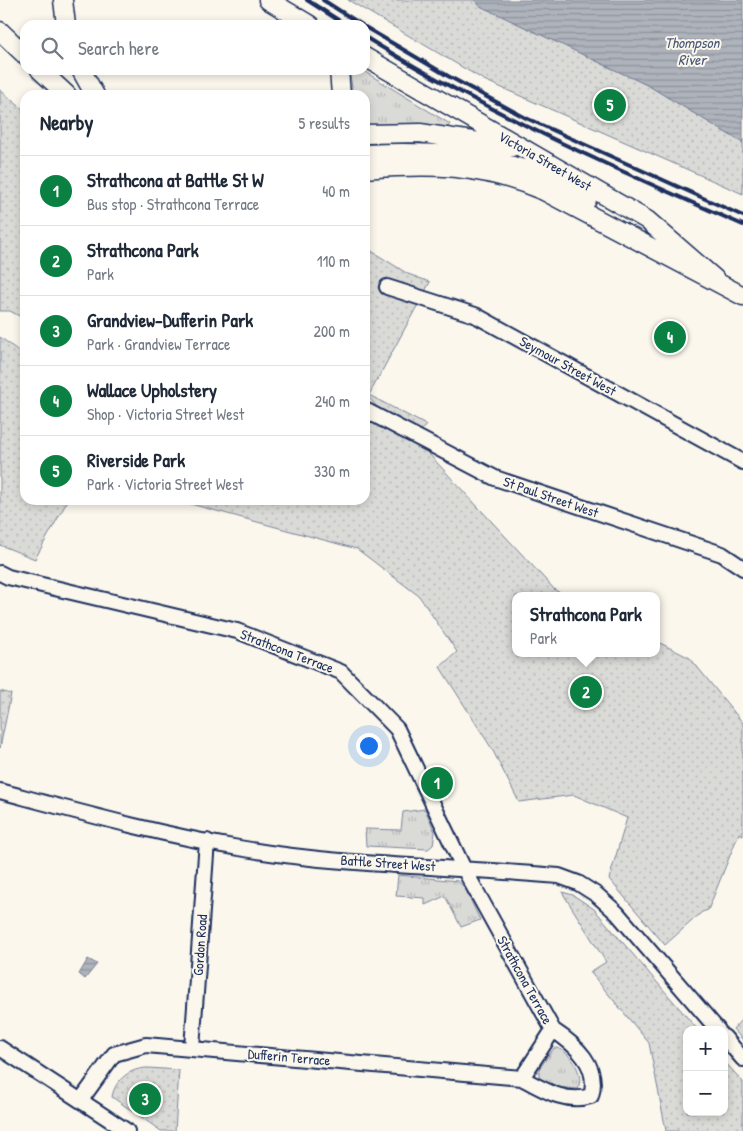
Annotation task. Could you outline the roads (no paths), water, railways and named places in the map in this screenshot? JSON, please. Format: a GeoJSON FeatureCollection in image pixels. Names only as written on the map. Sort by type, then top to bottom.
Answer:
{"type":"FeatureCollection","features":[{"type":"Feature","properties":{"kind":"main road"},"geometry":{"type":"LineString","coordinates":[[63,0],[65,20]]}},
{"type":"Feature","properties":{"kind":"main road"},"geometry":{"type":"LineString","coordinates":[[268,0],[302,20]]}},
{"type":"Feature","properties":{"kind":"main road"},"geometry":{"type":"LineString","coordinates":[[0,31],[20,50]]}},
{"type":"Feature","properties":{"kind":"main road","name":"Victoria Street West"},"geometry":{"type":"LineString","coordinates":[[370,60],[647,220],[715,279]]}},
{"type":"Feature","properties":{"kind":"main road"},"geometry":{"type":"LineString","coordinates":[[45,75],[62,90]]}},
{"type":"Feature","properties":{"kind":"main road"},"geometry":{"type":"LineString","coordinates":[[84,75],[97,90]]}},
{"type":"Feature","properties":{"kind":"main road"},"geometry":{"type":"LineString","coordinates":[[339,75],[341,90]]}},
{"type":"Feature","properties":{"kind":"main road"},"geometry":{"type":"LineString","coordinates":[[370,134],[420,133],[522,148]]}},
{"type":"Feature","properties":{"kind":"main road"},"geometry":{"type":"LineString","coordinates":[[370,154],[438,152],[480,158],[549,178],[695,263]]}},
{"type":"Feature","properties":{"kind":"main road","name":"Victoria Street West"},"geometry":{"type":"LineString","coordinates":[[370,169],[447,167],[478,169],[515,178],[715,279],[743,296]]}},
{"type":"Feature","properties":{"kind":"street","name":"Seymour Street West"},"geometry":{"type":"LineString","coordinates":[[387,287],[474,315],[743,462]]}},
{"type":"Feature","properties":{"kind":"street","name":"St Paul Street West"},"geometry":{"type":"LineString","coordinates":[[370,413],[495,478],[722,554],[743,568]]}},
{"type":"Feature","properties":{"kind":"street","name":"Strathcona Terrace"},"geometry":{"type":"LineString","coordinates":[[0,573],[8,578],[237,631],[341,672],[397,729],[464,869],[552,1030],[567,1039],[591,1065],[595,1084],[591,1096]]}},
{"type":"Feature","properties":{"kind":"street","name":"Battle Street West"},"geometry":{"type":"LineString","coordinates":[[0,791],[110,820],[207,842],[291,856],[559,876],[588,889],[616,912],[715,1026]]}},
{"type":"Feature","properties":{"kind":"street","name":"Gordon Road"},"geometry":{"type":"LineString","coordinates":[[192,1048],[207,842]]}},
{"type":"Feature","properties":{"kind":"street","name":"Strathcona Terrace"},"geometry":{"type":"LineString","coordinates":[[522,1078],[552,1030]]}},
{"type":"Feature","properties":{"kind":"street"},"geometry":{"type":"LineString","coordinates":[[728,1042],[743,1059]]}},
{"type":"Feature","properties":{"kind":"street","name":"Dufferin Terrace"},"geometry":{"type":"LineString","coordinates":[[81,1100],[114,1054],[146,1045],[522,1078],[551,1094],[579,1100],[591,1096]]}},
{"type":"Feature","properties":{"kind":"street"},"geometry":{"type":"LineString","coordinates":[[0,1048],[127,1131]]}},
{"type":"Feature","properties":{"kind":"water","name":"Thompson River"},"geometry":{"type":"Polygon","coordinates":[[[474,0],[743,0],[743,143],[649,86],[480,6],[474,0]]]}},
{"type":"Feature","properties":{"kind":"water"},"geometry":{"type":"Polygon","coordinates":[[[88,959],[97,964],[85,979],[79,974],[88,959]]]}},
{"type":"Feature","properties":{"kind":"railway"},"geometry":{"type":"LineString","coordinates":[[307,0],[338,20]]}},
{"type":"Feature","properties":{"kind":"railway"},"geometry":{"type":"LineString","coordinates":[[323,0],[354,20]]}},
{"type":"Feature","properties":{"kind":"railway"},"geometry":{"type":"LineString","coordinates":[[370,30],[448,76],[526,118],[743,216]]}},
{"type":"Feature","properties":{"kind":"railway"},"geometry":{"type":"LineString","coordinates":[[370,40],[457,90],[551,138],[743,225]]}},
{"type":"Feature","properties":{"kind":"place","name":"Riverside Park"},"geometry":{"type":"Point","coordinates":[610,105]}},
{"type":"Feature","properties":{"kind":"place","name":"Wallace Upholstery"},"geometry":{"type":"Point","coordinates":[670,337]}},
{"type":"Feature","properties":{"kind":"place","name":"Strathcona Park"},"geometry":{"type":"Point","coordinates":[586,692]}},
{"type":"Feature","properties":{"kind":"place","name":"Strathcona at Battle St W"},"geometry":{"type":"Point","coordinates":[437,783]}},
{"type":"Feature","properties":{"kind":"place","name":"Grandview-Dufferin Park"},"geometry":{"type":"Point","coordinates":[145,1099]}}]}
